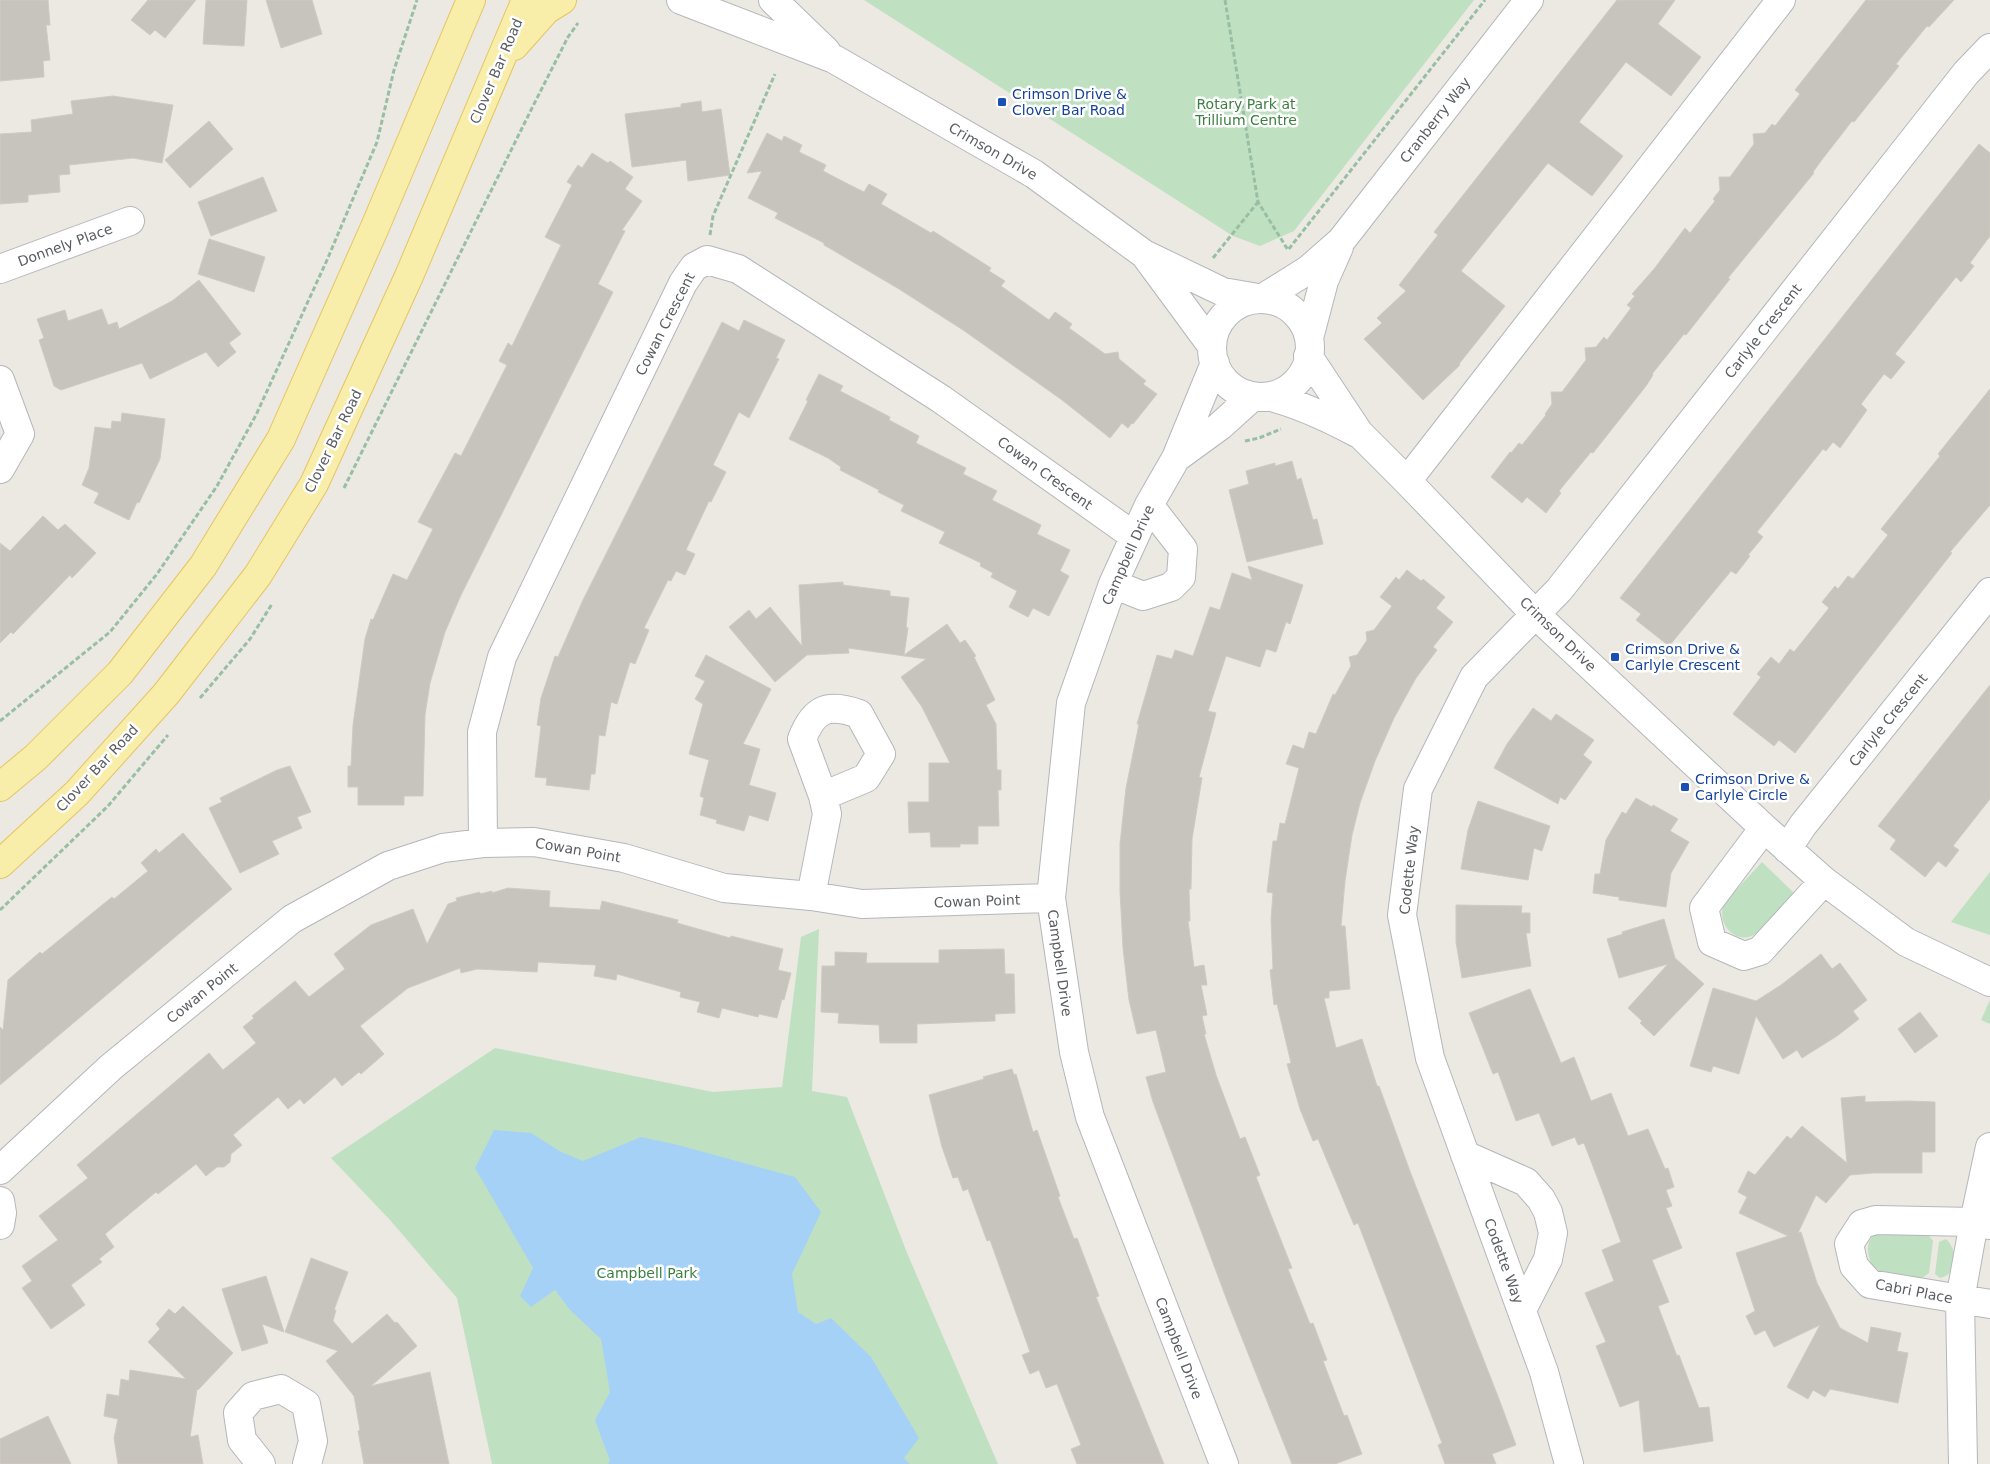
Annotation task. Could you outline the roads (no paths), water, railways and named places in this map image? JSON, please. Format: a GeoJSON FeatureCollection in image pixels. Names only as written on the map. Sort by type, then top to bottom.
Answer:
{"type":"FeatureCollection","features":[{"type":"Feature","properties":{"kind":"main road"},"geometry":{"type":"LineString","coordinates":[[0,787],[36,757],[120,673],[203,566],[281,439],[375,227],[471,0]]}},
{"type":"Feature","properties":{"kind":"main road","name":"Clover Bar Road"},"geometry":{"type":"LineString","coordinates":[[0,864],[77,793],[166,694],[258,575],[309,492],[409,276],[526,0]]}},
{"type":"Feature","properties":{"kind":"main road"},"geometry":{"type":"LineString","coordinates":[[500,62],[546,10],[562,0]]}},
{"type":"Feature","properties":{"kind":"street","name":"Crimson Drive"},"geometry":{"type":"LineString","coordinates":[[681,0],[834,59],[1034,174],[1144,254],[1223,292],[1260,298]]}},
{"type":"Feature","properties":{"kind":"street","name":"Crimson Drive"},"geometry":{"type":"LineString","coordinates":[[772,0],[834,59]]}},
{"type":"Feature","properties":{"kind":"street","name":"Cranberry Way"},"geometry":{"type":"LineString","coordinates":[[1260,298],[1308,270],[1341,241],[1529,0]]}},
{"type":"Feature","properties":{"kind":"street"},"geometry":{"type":"LineString","coordinates":[[1407,481],[1781,0]]}},
{"type":"Feature","properties":{"kind":"street","name":"Carlyle Crescent"},"geometry":{"type":"LineString","coordinates":[[1536,615],[1559,590],[1966,73],[1990,48]]}},
{"type":"Feature","properties":{"kind":"street","name":"Donnely Place"},"geometry":{"type":"LineString","coordinates":[[0,269],[130,221]]}},
{"type":"Feature","properties":{"kind":"street","name":"Cranberry Way"},"geometry":{"type":"LineString","coordinates":[[1308,347],[1324,281],[1341,241]]}},
{"type":"Feature","properties":{"kind":"street","name":"Crimson Drive"},"geometry":{"type":"LineString","coordinates":[[1144,254],[1213,354]]}},
{"type":"Feature","properties":{"kind":"street","name":"Cowan Crescent"},"geometry":{"type":"LineString","coordinates":[[483,843],[482,732],[502,657],[683,283],[694,267],[707,260],[738,269],[941,399],[1134,536]]}},
{"type":"Feature","properties":{"kind":"street"},"geometry":{"type":"LineString","coordinates":[[1260,298],[1282,303],[1292,309],[1303,322],[1308,347],[1302,375],[1290,390],[1261,398],[1226,385],[1219,376],[1213,354],[1214,334],[1221,321],[1236,305],[1260,298]]}},
{"type":"Feature","properties":{"kind":"street","name":"Crimson Drive"},"geometry":{"type":"LineString","coordinates":[[1308,347],[1359,433],[1536,615],[1764,828],[1824,882],[1906,942],[1990,982]]}},
{"type":"Feature","properties":{"kind":"street","name":"Campbell Drive"},"geometry":{"type":"LineString","coordinates":[[1213,354],[1176,458],[1149,505],[1113,584],[1071,703],[1051,898],[1074,1052],[1090,1117],[1224,1464]]}},
{"type":"Feature","properties":{"kind":"street"},"geometry":{"type":"LineString","coordinates":[[0,380],[20,434],[0,469]]}},
{"type":"Feature","properties":{"kind":"street","name":"Crimson Drive"},"geometry":{"type":"LineString","coordinates":[[1261,398],[1295,403],[1359,433]]}},
{"type":"Feature","properties":{"kind":"street","name":"Campbell Drive"},"geometry":{"type":"LineString","coordinates":[[1176,458],[1261,398]]}},
{"type":"Feature","properties":{"kind":"street"},"geometry":{"type":"LineString","coordinates":[[1113,584],[1143,596],[1171,587],[1181,576],[1183,549],[1149,505]]}},
{"type":"Feature","properties":{"kind":"street","name":"Carlyle Crescent"},"geometry":{"type":"LineString","coordinates":[[1787,849],[1803,825],[1990,592]]}},
{"type":"Feature","properties":{"kind":"street","name":"Codette Way"},"geometry":{"type":"LineString","coordinates":[[1536,615],[1474,677],[1418,790],[1402,915],[1430,1058],[1544,1372],[1569,1464]]}},
{"type":"Feature","properties":{"kind":"street"},"geometry":{"type":"LineString","coordinates":[[810,896],[827,814],[824,796]]}},
{"type":"Feature","properties":{"kind":"street"},"geometry":{"type":"LineString","coordinates":[[1764,828],[1704,908],[1712,942],[1744,956],[1760,951],[1824,882]]}},
{"type":"Feature","properties":{"kind":"street","name":"Cowan Point"},"geometry":{"type":"LineString","coordinates":[[0,1170],[111,1067],[292,919],[388,866],[443,848],[483,843],[534,842],[624,858],[724,888],[810,896],[862,904],[1051,898]]}},
{"type":"Feature","properties":{"kind":"street"},"geometry":{"type":"LineString","coordinates":[[1963,1464],[1960,1300],[1982,1223],[1990,1147]]}},
{"type":"Feature","properties":{"kind":"street","name":"Codette Way"},"geometry":{"type":"LineString","coordinates":[[1465,1155],[1526,1182],[1542,1199],[1548,1212],[1553,1233],[1548,1259],[1522,1310]]}},
{"type":"Feature","properties":{"kind":"street"},"geometry":{"type":"LineString","coordinates":[[0,1200],[2,1213],[0,1225]]}},
{"type":"Feature","properties":{"kind":"street","name":"Cabri Place"},"geometry":{"type":"LineString","coordinates":[[1982,1223],[1876,1220],[1862,1224],[1849,1244],[1854,1266],[1870,1284],[1990,1304]]}},
{"type":"Feature","properties":{"kind":"street"},"geometry":{"type":"LineString","coordinates":[[262,1464],[242,1440],[238,1413],[253,1396],[281,1389],[306,1404],[313,1441],[307,1464]]}},
{"type":"Feature","properties":{"kind":"water"},"geometry":{"type":"Polygon","coordinates":[[[494,1130],[531,1133],[561,1152],[583,1161],[641,1137],[678,1145],[795,1177],[821,1212],[792,1274],[798,1312],[816,1324],[831,1318],[871,1357],[919,1438],[904,1458],[910,1464],[608,1464],[610,1461],[595,1420],[610,1392],[601,1339],[570,1310],[555,1290],[531,1307],[520,1296],[533,1268],[475,1168],[494,1130]]]}},
{"type":"Feature","properties":{"kind":"place","name":"Crimson Drive & Clover Bar Road"},"geometry":{"type":"Point","coordinates":[1002,102]}},
{"type":"Feature","properties":{"kind":"place","name":"Crimson Drive & Carlyle Crescent"},"geometry":{"type":"Point","coordinates":[1615,657]}},
{"type":"Feature","properties":{"kind":"place","name":"Crimson Drive & Carlyle Circle"},"geometry":{"type":"Point","coordinates":[1685,787]}},
{"type":"Feature","properties":{"kind":"park label","name":"Rotary Park at Trillium Centre"},"geometry":{"type":"Point","coordinates":[1246,112]}},
{"type":"Feature","properties":{"kind":"park label","name":"Campbell Park"},"geometry":{"type":"Point","coordinates":[647,1273]}}]}
